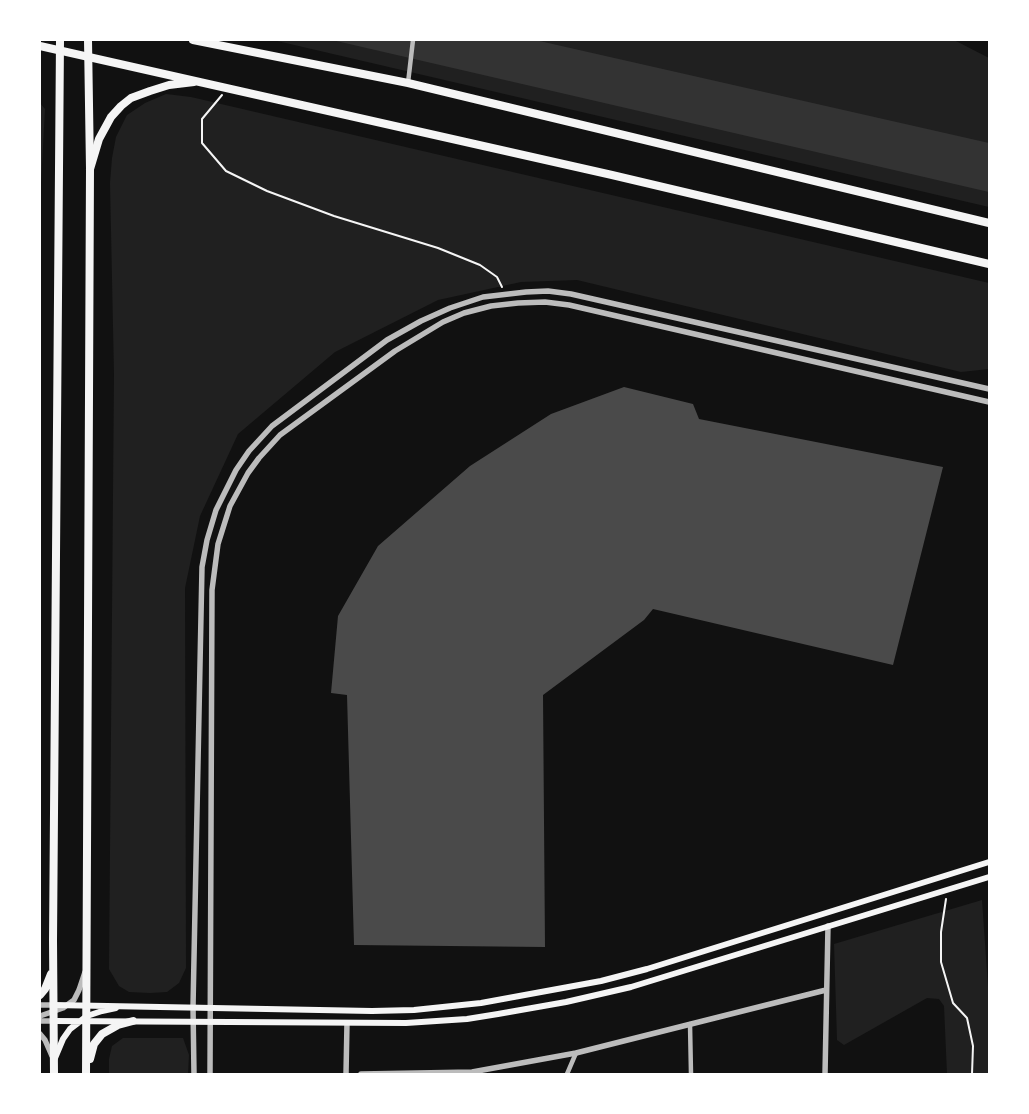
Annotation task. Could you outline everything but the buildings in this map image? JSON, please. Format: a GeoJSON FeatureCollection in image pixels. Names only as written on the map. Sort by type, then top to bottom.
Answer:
{"type":"FeatureCollection","features":[{"type":"Feature","properties":{"kind":"main road"},"geometry":{"type":"LineString","coordinates":[[54,1074],[60,40]]}},
{"type":"Feature","properties":{"kind":"main road"},"geometry":{"type":"LineString","coordinates":[[86,1074],[85,1020],[88,1005],[90,169],[88,40]]}},
{"type":"Feature","properties":{"kind":"main road"},"geometry":{"type":"LineString","coordinates":[[193,40],[408,83],[989,223]]}},
{"type":"Feature","properties":{"kind":"main road"},"geometry":{"type":"LineString","coordinates":[[40,46],[602,172],[989,264]]}},
{"type":"Feature","properties":{"kind":"main road"},"geometry":{"type":"LineString","coordinates":[[90,169],[98,139],[105,126],[130,98],[169,85],[203,82]]}},
{"type":"Feature","properties":{"kind":"main road"},"geometry":{"type":"LineString","coordinates":[[54,1008],[67,1005],[88,1005],[414,1010],[481,1004],[601,981],[647,969],[989,862]]}},
{"type":"Feature","properties":{"kind":"main road"},"geometry":{"type":"LineString","coordinates":[[54,1021],[406,1023],[467,1019],[558,1004],[631,987],[989,877]]}},
{"type":"Feature","properties":{"kind":"main road"},"geometry":{"type":"LineString","coordinates":[[40,995],[50,980],[54,963]]}},
{"type":"Feature","properties":{"kind":"main road"},"geometry":{"type":"LineString","coordinates":[[54,1060],[70,1029],[102,1011],[135,1006]]}},
{"type":"Feature","properties":{"kind":"main road"},"geometry":{"type":"LineString","coordinates":[[86,1074],[98,1037],[110,1029],[133,1021]]}},
{"type":"Feature","properties":{"kind":"street"},"geometry":{"type":"LineString","coordinates":[[408,83],[412,40]]}},
{"type":"Feature","properties":{"kind":"street"},"geometry":{"type":"LineString","coordinates":[[194,1074],[193,1007],[201,589],[207,540],[216,510],[236,470],[249,451],[272,426],[387,340],[421,321],[450,308],[483,297],[548,291],[572,294],[989,389]]}},
{"type":"Feature","properties":{"kind":"street"},"geometry":{"type":"LineString","coordinates":[[210,1074],[212,590],[224,523],[230,506],[248,473],[280,435],[395,351],[443,322],[464,313],[518,302],[545,302],[569,305],[989,402]]}},
{"type":"Feature","properties":{"kind":"street"},"geometry":{"type":"LineString","coordinates":[[825,1074],[828,926]]}},
{"type":"Feature","properties":{"kind":"street"},"geometry":{"type":"LineString","coordinates":[[67,1005],[74,1000],[79,990],[88,961]]}},
{"type":"Feature","properties":{"kind":"street"},"geometry":{"type":"LineString","coordinates":[[361,1074],[472,1072],[576,1053],[826,990]]}},
{"type":"Feature","properties":{"kind":"street"},"geometry":{"type":"LineString","coordinates":[[40,1005],[54,1008]]}},
{"type":"Feature","properties":{"kind":"street"},"geometry":{"type":"LineString","coordinates":[[40,1016],[54,1008]]}},
{"type":"Feature","properties":{"kind":"street"},"geometry":{"type":"LineString","coordinates":[[40,1021],[54,1021]]}},
{"type":"Feature","properties":{"kind":"street"},"geometry":{"type":"LineString","coordinates":[[346,1074],[347,1023]]}},
{"type":"Feature","properties":{"kind":"street"},"geometry":{"type":"LineString","coordinates":[[690,1024],[691,1074]]}},
{"type":"Feature","properties":{"kind":"street"},"geometry":{"type":"LineString","coordinates":[[40,1034],[45,1040],[54,1060]]}},
{"type":"Feature","properties":{"kind":"street"},"geometry":{"type":"LineString","coordinates":[[567,1074],[576,1053]]}},
{"type":"Feature","properties":{"kind":"path"},"geometry":{"type":"LineString","coordinates":[[228,88],[202,119],[202,143],[226,172],[267,191],[334,216],[438,248],[480,265],[497,277],[504,294]]}},
{"type":"Feature","properties":{"kind":"path"},"geometry":{"type":"LineString","coordinates":[[948,890],[941,932],[941,962],[953,1003],[967,1018],[973,1046],[972,1074]]}},
{"type":"Feature","properties":{"kind":"shaded area"},"geometry":{"type":"Polygon","coordinates":[[[273,40],[954,40],[989,58],[989,207],[273,40]]]}},
{"type":"Feature","properties":{"kind":"shaded area"},"geometry":{"type":"Polygon","coordinates":[[[332,40],[535,40],[989,143],[989,192],[332,40]]]}},
{"type":"Feature","properties":{"kind":"shaded area"},"geometry":{"type":"Polygon","coordinates":[[[166,94],[191,97],[989,283],[989,369],[961,372],[577,280],[521,282],[438,300],[335,352],[238,434],[200,516],[185,588],[186,968],[179,983],[167,992],[150,993],[129,992],[119,986],[109,969],[114,374],[110,183],[116,137],[127,115],[145,103],[166,94]]]}},
{"type":"Feature","properties":{"kind":"shaded area"},"geometry":{"type":"Polygon","coordinates":[[[40,103],[45,109],[40,202],[40,103]]]}},
{"type":"Feature","properties":{"kind":"shaded area"},"geometry":{"type":"Polygon","coordinates":[[[982,900],[989,1001],[989,1074],[947,1074],[944,1006],[939,999],[927,998],[844,1045],[837,1040],[834,944],[982,900]]]}},
{"type":"Feature","properties":{"kind":"shaded area"},"geometry":{"type":"Polygon","coordinates":[[[123,1038],[183,1038],[189,1055],[188,1074],[109,1074],[109,1059],[112,1046],[123,1038]]]}}]}
